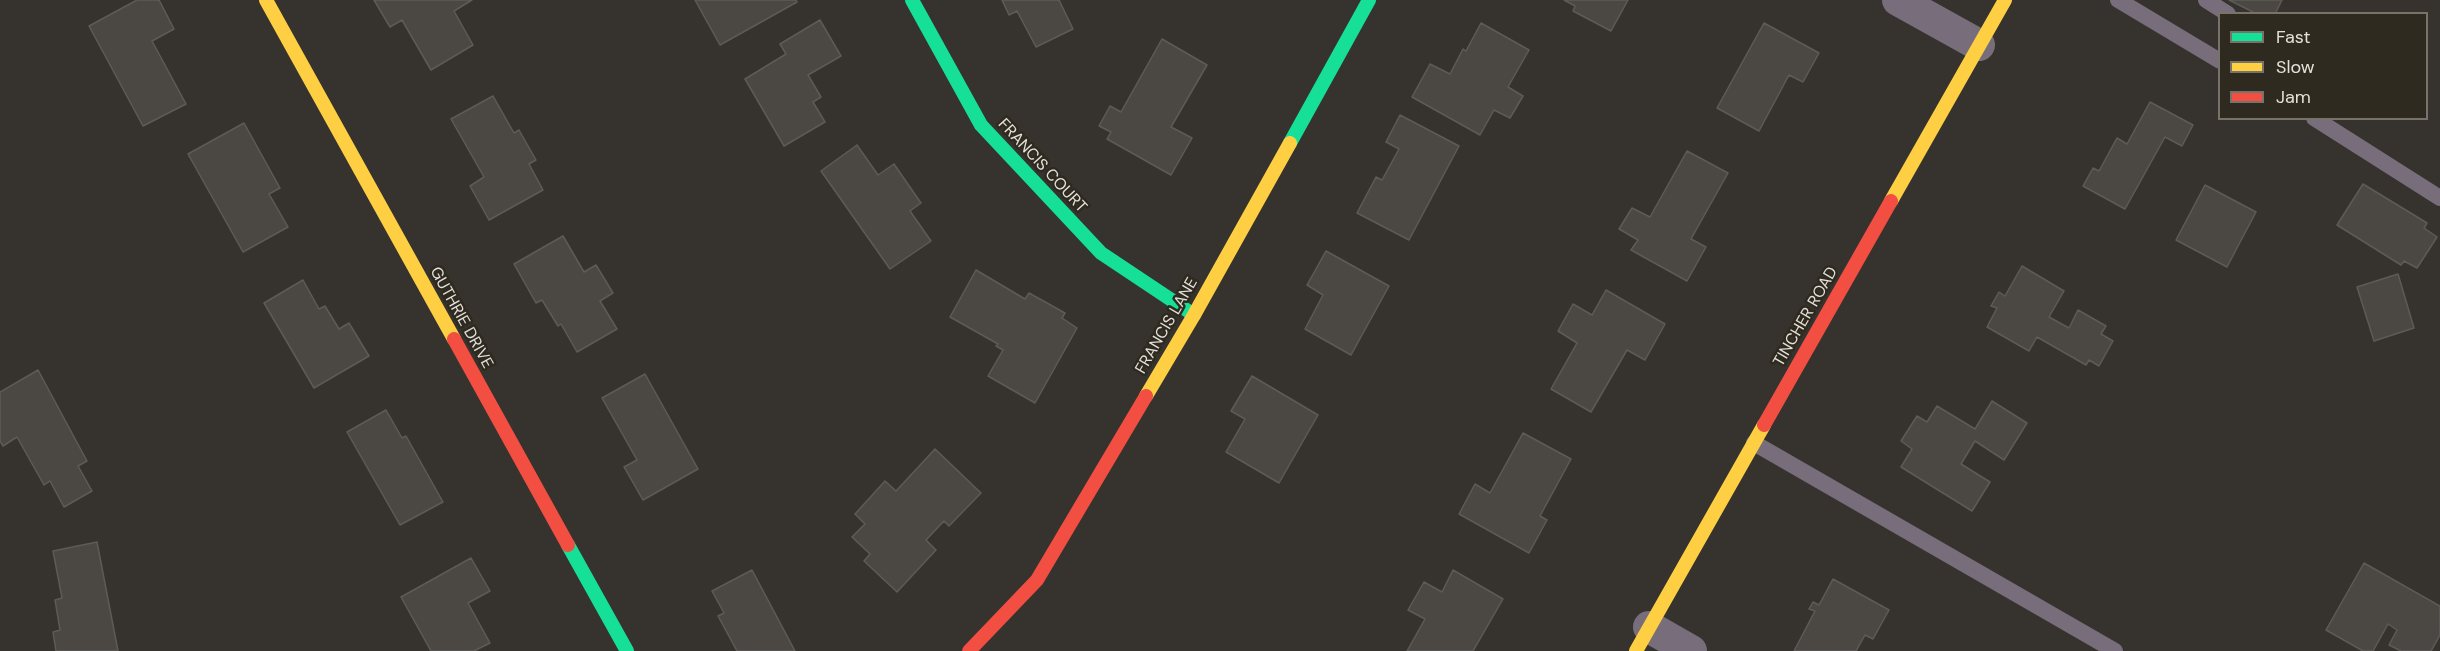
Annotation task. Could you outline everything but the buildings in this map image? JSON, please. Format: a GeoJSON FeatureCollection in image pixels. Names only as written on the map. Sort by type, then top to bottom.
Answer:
{"type":"FeatureCollection","features":[{"type":"Feature","properties":{"kind":"street","name":"GUTHRIE DRIVE"},"geometry":{"type":"LineString","coordinates":[[266,0],[627,651]]}},
{"type":"Feature","properties":{"kind":"street","name":"FRANCIS COURT"},"geometry":{"type":"LineString","coordinates":[[912,0],[981,125],[1101,253],[1194,315]]}},
{"type":"Feature","properties":{"kind":"street","name":"FRANCIS LANE"},"geometry":{"type":"LineString","coordinates":[[969,651],[1037,580],[1194,315],[1369,0]]}},
{"type":"Feature","properties":{"kind":"street"},"geometry":{"type":"LineString","coordinates":[[1898,0],[1979,45]]}},
{"type":"Feature","properties":{"kind":"street","name":"TINCHER ROAD"},"geometry":{"type":"LineString","coordinates":[[1643,639],[2005,0]]}},
{"type":"Feature","properties":{"kind":"street"},"geometry":{"type":"LineString","coordinates":[[1643,639],[1691,651]]}},
{"type":"Feature","properties":{"kind":"lane"},"geometry":{"type":"LineString","coordinates":[[2118,0],[2218,60]]}},
{"type":"Feature","properties":{"kind":"lane"},"geometry":{"type":"LineString","coordinates":[[2206,0],[2225,12]]}},
{"type":"Feature","properties":{"kind":"lane"},"geometry":{"type":"LineString","coordinates":[[2316,120],[2440,198]]}},
{"type":"Feature","properties":{"kind":"lane"},"geometry":{"type":"LineString","coordinates":[[1754,443],[2115,651]]}},
{"type":"Feature","properties":{"kind":"traffic: fast"},"geometry":{"type":"LineString","coordinates":[[912,0],[981,125],[1101,253],[1194,315]]}},
{"type":"Feature","properties":{"kind":"traffic: fast"},"geometry":{"type":"LineString","coordinates":[[1290,143],[1369,0]]}},
{"type":"Feature","properties":{"kind":"traffic: fast"},"geometry":{"type":"LineString","coordinates":[[568,545],[627,651]]}},
{"type":"Feature","properties":{"kind":"traffic: slow"},"geometry":{"type":"LineString","coordinates":[[266,0],[454,339]]}},
{"type":"Feature","properties":{"kind":"traffic: slow"},"geometry":{"type":"LineString","coordinates":[[1891,201],[2005,0]]}},
{"type":"Feature","properties":{"kind":"traffic: slow"},"geometry":{"type":"LineString","coordinates":[[1146,396],[1290,143]]}},
{"type":"Feature","properties":{"kind":"traffic: slow"},"geometry":{"type":"LineString","coordinates":[[1636,651],[1764,425]]}},
{"type":"Feature","properties":{"kind":"traffic: jam"},"geometry":{"type":"LineString","coordinates":[[1764,425],[1891,201]]}},
{"type":"Feature","properties":{"kind":"traffic: jam"},"geometry":{"type":"LineString","coordinates":[[454,339],[568,545]]}},
{"type":"Feature","properties":{"kind":"traffic: jam"},"geometry":{"type":"LineString","coordinates":[[969,651],[1037,580],[1146,396]]}}]}
